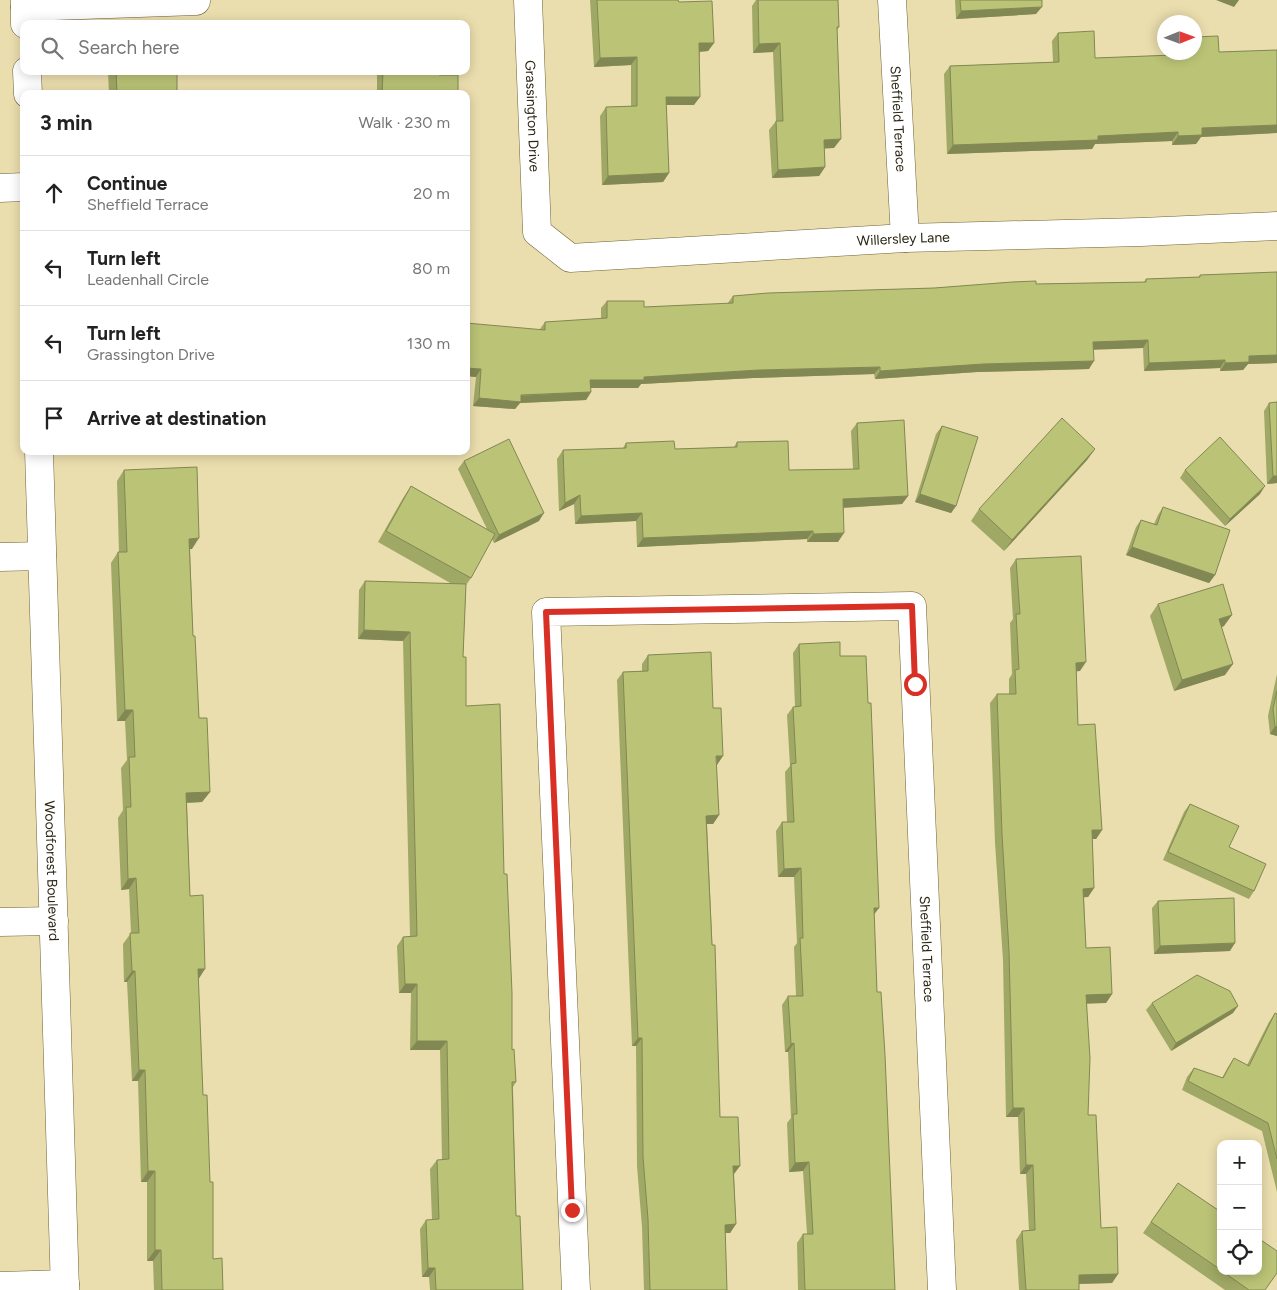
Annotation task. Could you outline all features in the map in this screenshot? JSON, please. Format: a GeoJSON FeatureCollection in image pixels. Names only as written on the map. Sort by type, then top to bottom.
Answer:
{"type":"FeatureCollection","features":[{"type":"Feature","properties":{"kind":"street","name":"Grassington Drive"},"geometry":{"type":"LineString","coordinates":[[528,0],[537,232]]}},
{"type":"Feature","properties":{"kind":"street","name":"Sheffield Terrace"},"geometry":{"type":"LineString","coordinates":[[892,0],[905,238]]}},
{"type":"Feature","properties":{"kind":"street"},"geometry":{"type":"LineString","coordinates":[[25,10],[196,1]]}},
{"type":"Feature","properties":{"kind":"street"},"geometry":{"type":"LineString","coordinates":[[27,75],[28,90]]}},
{"type":"Feature","properties":{"kind":"street"},"geometry":{"type":"LineString","coordinates":[[0,188],[20,187]]}},
{"type":"Feature","properties":{"kind":"street","name":"Willersley Lane"},"geometry":{"type":"LineString","coordinates":[[537,232],[570,258],[905,238],[1141,232],[1277,226]]}},
{"type":"Feature","properties":{"kind":"street","name":"Woodforest Boulevard"},"geometry":{"type":"LineString","coordinates":[[39,455],[65,1287]]}},
{"type":"Feature","properties":{"kind":"street"},"geometry":{"type":"LineString","coordinates":[[0,557],[42,556]]}},
{"type":"Feature","properties":{"kind":"street","name":"Sheffield Terrace"},"geometry":{"type":"LineString","coordinates":[[576,1290],[546,612],[912,606],[942,1290]]}},
{"type":"Feature","properties":{"kind":"street"},"geometry":{"type":"LineString","coordinates":[[0,922],[54,921]]}},
{"type":"Feature","properties":{"kind":"street"},"geometry":{"type":"LineString","coordinates":[[0,1286],[65,1287]]}},
{"type":"Feature","properties":{"kind":"building"},"geometry":{"type":"Polygon","coordinates":[[[597,0],[712,1],[714,43],[699,43],[700,97],[666,97],[669,173],[608,176],[606,107],[637,106],[637,57],[600,58],[597,0]]]}},
{"type":"Feature","properties":{"kind":"building"},"geometry":{"type":"Polygon","coordinates":[[[758,0],[838,0],[839,27],[837,27],[841,139],[824,140],[825,167],[778,170],[776,121],[783,121],[780,43],[759,44],[758,0]]]}},
{"type":"Feature","properties":{"kind":"building"},"geometry":{"type":"Polygon","coordinates":[[[960,0],[1042,0],[1042,7],[961,11],[960,0]]]}},
{"type":"Feature","properties":{"kind":"building"},"geometry":{"type":"Polygon","coordinates":[[[1094,31],[1095,58],[1157,56],[1157,60],[1202,60],[1202,37],[1218,36],[1219,52],[1277,50],[1277,125],[1202,128],[1202,135],[1178,136],[1178,132],[1098,136],[1098,140],[953,145],[950,66],[1059,62],[1058,33],[1094,31]]]}},
{"type":"Feature","properties":{"kind":"building"},"geometry":{"type":"Polygon","coordinates":[[[116,75],[177,75],[177,90],[117,90],[116,75]]]}},
{"type":"Feature","properties":{"kind":"building"},"geometry":{"type":"Polygon","coordinates":[[[383,75],[458,75],[458,90],[382,90],[383,75]]]}},
{"type":"Feature","properties":{"kind":"building"},"geometry":{"type":"Polygon","coordinates":[[[1277,272],[1277,355],[1249,356],[1249,362],[1225,363],[1225,360],[1149,363],[1148,340],[1093,342],[1094,361],[983,364],[880,371],[880,367],[759,370],[644,377],[644,380],[590,380],[591,392],[521,395],[521,402],[479,398],[481,369],[470,368],[470,323],[545,330],[545,322],[607,318],[607,301],[644,301],[644,307],[733,303],[733,296],[768,293],[934,288],[1036,281],[1036,284],[1146,282],[1146,279],[1200,277],[1200,275],[1277,272]]]}},
{"type":"Feature","properties":{"kind":"building"},"geometry":{"type":"Polygon","coordinates":[[[1277,402],[1277,476],[1273,476],[1269,403],[1277,402]]]}},
{"type":"Feature","properties":{"kind":"building"},"geometry":{"type":"Polygon","coordinates":[[[1062,418],[1095,449],[1012,540],[979,509],[1062,418]]]}},
{"type":"Feature","properties":{"kind":"building"},"geometry":{"type":"Polygon","coordinates":[[[904,420],[908,496],[843,499],[844,533],[813,534],[813,531],[643,538],[642,513],[581,516],[580,495],[565,503],[563,450],[626,448],[626,443],[674,441],[675,449],[737,447],[737,442],[788,441],[789,470],[859,469],[857,423],[904,420]]]}},
{"type":"Feature","properties":{"kind":"building"},"geometry":{"type":"Polygon","coordinates":[[[942,426],[978,437],[956,506],[920,494],[942,426]]]}},
{"type":"Feature","properties":{"kind":"building"},"geometry":{"type":"Polygon","coordinates":[[[1220,437],[1265,486],[1230,519],[1185,470],[1220,437]]]}},
{"type":"Feature","properties":{"kind":"building"},"geometry":{"type":"Polygon","coordinates":[[[509,439],[544,513],[499,535],[464,461],[509,439]]]}},
{"type":"Feature","properties":{"kind":"building"},"geometry":{"type":"Polygon","coordinates":[[[197,467],[199,538],[189,539],[199,718],[207,718],[210,792],[186,793],[190,896],[203,895],[205,969],[198,969],[203,1095],[207,1095],[210,1182],[213,1182],[213,1259],[222,1258],[223,1290],[162,1290],[161,1250],[155,1250],[155,1171],[148,1171],[145,1070],[139,1070],[135,971],[132,971],[130,933],[139,933],[136,878],[128,879],[126,807],[131,807],[129,757],[135,757],[133,710],[125,710],[118,552],[127,552],[124,470],[197,467]]]}},
{"type":"Feature","properties":{"kind":"building"},"geometry":{"type":"Polygon","coordinates":[[[411,486],[495,534],[471,578],[386,531],[411,486]]]}},
{"type":"Feature","properties":{"kind":"building"},"geometry":{"type":"Polygon","coordinates":[[[1163,507],[1230,530],[1215,575],[1132,547],[1141,520],[1157,525],[1163,507]]]}},
{"type":"Feature","properties":{"kind":"building"},"geometry":{"type":"Polygon","coordinates":[[[1081,556],[1086,662],[1076,663],[1078,725],[1095,724],[1102,830],[1092,830],[1094,888],[1083,889],[1086,948],[1110,947],[1112,994],[1086,995],[1090,1058],[1088,1115],[1096,1115],[1101,1228],[1117,1227],[1118,1274],[1079,1275],[1079,1290],[1026,1290],[1022,1231],[1035,1230],[1033,1165],[1026,1165],[1024,1108],[1013,1108],[1009,951],[1002,834],[997,694],[1016,694],[1015,670],[1019,669],[1016,614],[1020,614],[1016,559],[1081,556]]]}},
{"type":"Feature","properties":{"kind":"building"},"geometry":{"type":"Polygon","coordinates":[[[365,581],[466,584],[463,657],[466,657],[466,706],[500,704],[504,874],[507,874],[512,993],[512,1050],[514,1049],[516,1082],[512,1082],[516,1216],[520,1216],[523,1290],[436,1290],[435,1268],[428,1268],[426,1220],[439,1219],[437,1160],[449,1159],[447,1041],[417,1041],[417,984],[405,984],[403,937],[417,936],[410,632],[364,630],[365,581]]]}},
{"type":"Feature","properties":{"kind":"building"},"geometry":{"type":"Polygon","coordinates":[[[1223,584],[1232,615],[1219,619],[1233,664],[1182,680],[1158,604],[1223,584]]]}},
{"type":"Feature","properties":{"kind":"building"},"geometry":{"type":"Polygon","coordinates":[[[840,642],[840,656],[866,656],[868,703],[871,703],[879,908],[874,908],[877,992],[881,992],[885,1055],[895,1290],[805,1290],[803,1234],[813,1234],[809,1162],[795,1163],[793,1114],[797,1114],[794,1043],[791,1044],[788,996],[803,996],[800,938],[803,938],[801,868],[784,869],[782,822],[794,822],[791,764],[796,763],[793,707],[801,706],[799,644],[840,642]]]}},
{"type":"Feature","properties":{"kind":"building"},"geometry":{"type":"Polygon","coordinates":[[[711,652],[713,708],[721,708],[723,756],[716,756],[719,815],[706,816],[712,945],[715,945],[720,1117],[738,1117],[740,1166],[733,1166],[736,1224],[725,1225],[727,1290],[650,1290],[648,1219],[643,1157],[642,1038],[638,1038],[623,672],[648,671],[648,655],[711,652]]]}},
{"type":"Feature","properties":{"kind":"building"},"geometry":{"type":"Polygon","coordinates":[[[1277,691],[1277,727],[1275,726],[1273,709],[1277,691]]]}},
{"type":"Feature","properties":{"kind":"building"},"geometry":{"type":"Polygon","coordinates":[[[1190,804],[1239,826],[1229,847],[1266,864],[1254,891],[1168,852],[1190,804]]]}},
{"type":"Feature","properties":{"kind":"building"},"geometry":{"type":"Polygon","coordinates":[[[1234,898],[1235,943],[1160,946],[1158,901],[1234,898]]]}},
{"type":"Feature","properties":{"kind":"building"},"geometry":{"type":"Polygon","coordinates":[[[1197,975],[1230,991],[1238,1006],[1176,1043],[1152,1003],[1197,975]]]}},
{"type":"Feature","properties":{"kind":"building"},"geometry":{"type":"Polygon","coordinates":[[[1275,1013],[1277,1014],[1277,1159],[1268,1123],[1188,1081],[1194,1068],[1223,1078],[1234,1058],[1249,1066],[1275,1013]]]}},
{"type":"Feature","properties":{"kind":"building"},"geometry":{"type":"Polygon","coordinates":[[[1178,1183],[1217,1209],[1217,1267],[1151,1222],[1178,1183]]]}},
{"type":"Feature","properties":{"kind":"building"},"geometry":{"type":"Polygon","coordinates":[[[1262,1241],[1277,1251],[1277,1273],[1265,1290],[1249,1290],[1228,1275],[1262,1275],[1262,1241]]]}},
{"type":"Feature","properties":{"kind":"route"},"geometry":{"type":"LineString","coordinates":[[572,1210],[546,612],[912,606],[915,684]]}}]}
